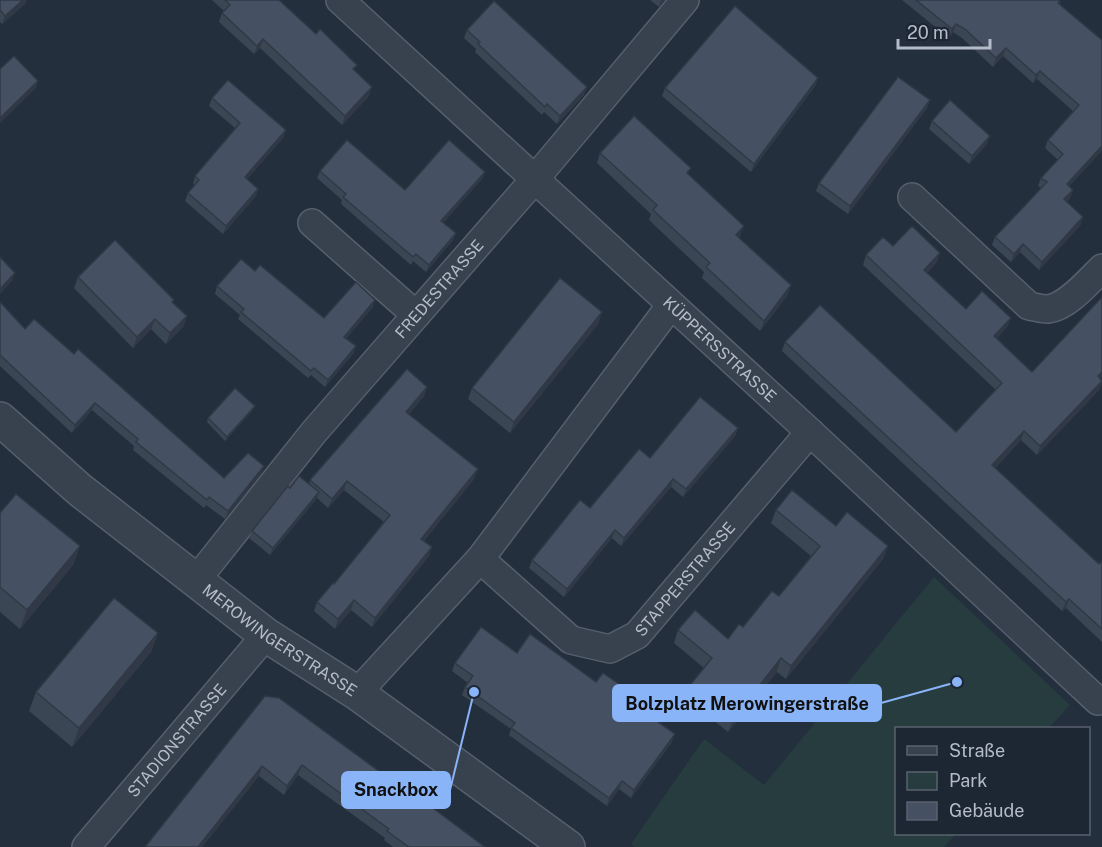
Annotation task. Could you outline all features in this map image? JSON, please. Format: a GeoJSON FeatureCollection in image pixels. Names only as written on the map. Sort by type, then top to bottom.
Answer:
{"type":"FeatureCollection","features":[{"type":"Feature","properties":{"kind":"street","name":"KÜPPERSSTRASSE"},"geometry":{"type":"LineString","coordinates":[[339,0],[810,432],[1098,701]]}},
{"type":"Feature","properties":{"kind":"street","name":"FREDESTRASSE"},"geometry":{"type":"LineString","coordinates":[[197,579],[314,432],[534,180],[685,0]]}},
{"type":"Feature","properties":{"kind":"street"},"geometry":{"type":"LineString","coordinates":[[912,197],[1029,306],[1048,309],[1059,305],[1074,295],[1102,268]]}},
{"type":"Feature","properties":{"kind":"street"},"geometry":{"type":"LineString","coordinates":[[312,223],[416,315]]}},
{"type":"Feature","properties":{"kind":"street"},"geometry":{"type":"LineString","coordinates":[[357,693],[480,559],[671,305]]}},
{"type":"Feature","properties":{"kind":"street","name":"MEROWINGERSTRASSE"},"geometry":{"type":"LineString","coordinates":[[0,419],[80,490],[266,634],[357,693],[568,847]]}},
{"type":"Feature","properties":{"kind":"street","name":"STAPPERSTRASSE"},"geometry":{"type":"LineString","coordinates":[[480,559],[571,640],[610,649],[637,635],[810,432]]}},
{"type":"Feature","properties":{"kind":"street","name":"STADIONSTRASSE"},"geometry":{"type":"LineString","coordinates":[[87,847],[266,634]]}},
{"type":"Feature","properties":{"kind":"green space"},"geometry":{"type":"Polygon","coordinates":[[[934,577],[1070,705],[1050,727],[895,727],[895,835],[955,835],[944,847],[635,847],[631,844],[704,739],[764,785],[934,577]]]}},
{"type":"Feature","properties":{"kind":"building"},"geometry":{"type":"Polygon","coordinates":[[[0,0],[23,0],[5,16],[0,10],[0,0]]]}},
{"type":"Feature","properties":{"kind":"building"},"geometry":{"type":"Polygon","coordinates":[[[225,0],[279,0],[316,34],[320,29],[357,65],[353,69],[372,87],[345,116],[263,39],[257,46],[222,13],[230,5],[225,0]]]}},
{"type":"Feature","properties":{"kind":"building"},"geometry":{"type":"Polygon","coordinates":[[[916,0],[1060,0],[1058,3],[1102,40],[1102,146],[1067,184],[1073,190],[1064,199],[1083,217],[1042,262],[1023,244],[1014,254],[995,237],[1047,182],[1041,178],[1063,154],[1048,140],[1079,105],[1040,71],[1036,75],[1006,48],[996,58],[965,29],[956,24],[952,29],[916,0]]]}},
{"type":"Feature","properties":{"kind":"building"},"geometry":{"type":"Polygon","coordinates":[[[494,1],[587,87],[560,116],[547,104],[545,107],[478,44],[480,42],[467,30],[494,1]]]}},
{"type":"Feature","properties":{"kind":"building"},"geometry":{"type":"Polygon","coordinates":[[[735,6],[818,78],[754,164],[665,88],[735,6]]]}},
{"type":"Feature","properties":{"kind":"building"},"geometry":{"type":"Polygon","coordinates":[[[14,56],[38,81],[0,118],[0,69],[14,56]]]}},
{"type":"Feature","properties":{"kind":"building"},"geometry":{"type":"Polygon","coordinates":[[[898,77],[930,100],[850,206],[819,183],[898,77]]]}},
{"type":"Feature","properties":{"kind":"building"},"geometry":{"type":"Polygon","coordinates":[[[228,80],[286,130],[245,177],[258,189],[226,226],[188,193],[199,180],[195,176],[240,123],[212,98],[228,80]]]}},
{"type":"Feature","properties":{"kind":"building"},"geometry":{"type":"Polygon","coordinates":[[[950,100],[990,136],[972,156],[932,121],[950,100]]]}},
{"type":"Feature","properties":{"kind":"building"},"geometry":{"type":"Polygon","coordinates":[[[634,116],[691,168],[687,173],[744,226],[736,235],[791,285],[764,321],[706,267],[710,263],[653,210],[657,205],[600,153],[634,116]]]}},
{"type":"Feature","properties":{"kind":"building"},"geometry":{"type":"Polygon","coordinates":[[[347,140],[405,190],[449,140],[485,172],[441,221],[456,233],[429,265],[416,254],[413,257],[343,197],[346,194],[320,171],[347,140]]]}},
{"type":"Feature","properties":{"kind":"building"},"geometry":{"type":"Polygon","coordinates":[[[912,226],[940,253],[924,270],[966,309],[982,291],[1011,318],[994,336],[1032,372],[1102,297],[1102,372],[1098,376],[1102,381],[1040,446],[1024,431],[992,465],[1099,564],[1102,561],[1102,629],[1069,599],[1066,602],[785,342],[820,305],[956,432],[1002,383],[866,255],[883,237],[893,246],[912,226]]]}},
{"type":"Feature","properties":{"kind":"building"},"geometry":{"type":"Polygon","coordinates":[[[115,240],[187,316],[170,333],[155,319],[137,337],[78,277],[115,240]]]}},
{"type":"Feature","properties":{"kind":"building"},"geometry":{"type":"Polygon","coordinates":[[[0,257],[15,273],[0,289],[0,257]]]}},
{"type":"Feature","properties":{"kind":"building"},"geometry":{"type":"Polygon","coordinates":[[[241,259],[255,271],[260,265],[324,318],[356,282],[375,300],[344,337],[356,346],[328,380],[314,368],[311,371],[241,312],[244,309],[217,286],[241,259]]]}},
{"type":"Feature","properties":{"kind":"building"},"geometry":{"type":"Polygon","coordinates":[[[560,278],[602,312],[514,422],[472,388],[560,278]]]}},
{"type":"Feature","properties":{"kind":"building"},"geometry":{"type":"Polygon","coordinates":[[[0,302],[25,329],[34,319],[74,354],[78,349],[224,478],[248,453],[264,466],[228,511],[209,497],[207,500],[136,442],[138,439],[95,403],[75,425],[0,355],[0,302]]]}},
{"type":"Feature","properties":{"kind":"building"},"geometry":{"type":"Polygon","coordinates":[[[407,369],[427,387],[406,412],[478,469],[421,539],[432,547],[375,618],[354,600],[338,619],[317,602],[390,515],[347,481],[332,499],[310,480],[407,369]]]}},
{"type":"Feature","properties":{"kind":"building"},"geometry":{"type":"Polygon","coordinates":[[[235,388],[255,406],[227,437],[208,418],[235,388]]]}},
{"type":"Feature","properties":{"kind":"building"},"geometry":{"type":"Polygon","coordinates":[[[700,397],[738,428],[686,489],[673,479],[624,538],[615,530],[567,589],[532,560],[580,500],[590,508],[639,449],[650,458],[700,397]]]}},
{"type":"Feature","properties":{"kind":"building"},"geometry":{"type":"Polygon","coordinates":[[[299,476],[319,492],[273,548],[252,531],[288,486],[290,488],[299,476]]]}},
{"type":"Feature","properties":{"kind":"building"},"geometry":{"type":"Polygon","coordinates":[[[792,490],[836,526],[847,512],[888,546],[791,666],[781,658],[733,719],[691,684],[712,658],[678,630],[695,610],[728,639],[739,624],[743,627],[772,591],[779,596],[820,546],[776,510],[792,490]]]}},
{"type":"Feature","properties":{"kind":"building"},"geometry":{"type":"Polygon","coordinates":[[[16,494],[80,546],[27,610],[0,587],[0,513],[16,494]]]}},
{"type":"Feature","properties":{"kind":"building"},"geometry":{"type":"Polygon","coordinates":[[[114,598],[158,633],[79,728],[36,692],[114,598]]]}},
{"type":"Feature","properties":{"kind":"building"},"geometry":{"type":"Polygon","coordinates":[[[481,627],[517,653],[530,634],[596,682],[603,673],[626,689],[621,696],[675,734],[634,790],[622,781],[609,798],[511,728],[515,723],[465,687],[473,676],[455,663],[481,627]]]}},
{"type":"Feature","properties":{"kind":"building"},"geometry":{"type":"Polygon","coordinates":[[[265,696],[279,698],[485,847],[409,847],[387,831],[389,829],[302,765],[287,786],[262,766],[198,847],[145,847],[265,696]]]}},
{"type":"Feature","properties":{"kind":"place","name":"Bolzplatz Merowingerstraße"},"geometry":{"type":"Point","coordinates":[957,682]}},
{"type":"Feature","properties":{"kind":"place","name":"Snackbox"},"geometry":{"type":"Point","coordinates":[474,692]}}]}
